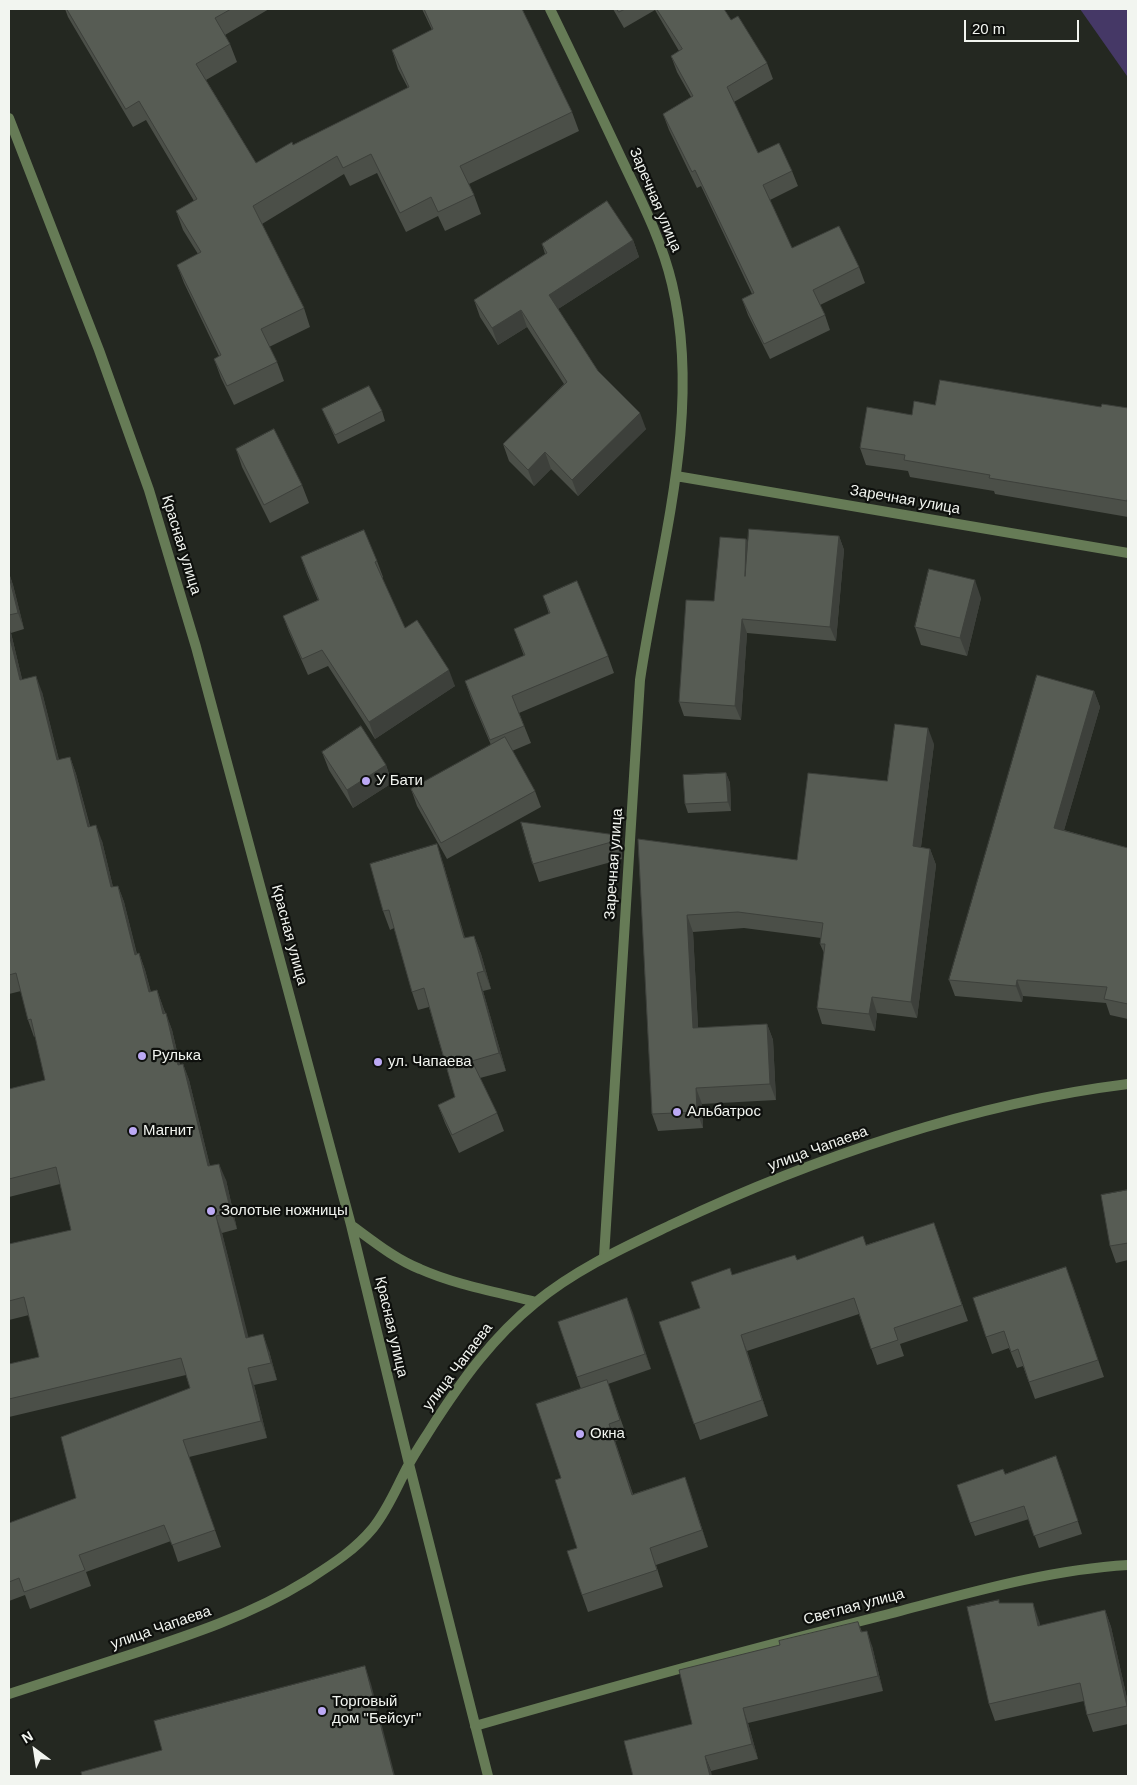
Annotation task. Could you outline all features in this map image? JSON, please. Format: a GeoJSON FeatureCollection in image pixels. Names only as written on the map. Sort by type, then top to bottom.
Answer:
{"type":"FeatureCollection","features":[{"type":"Feature","properties":{"kind":"street","name":"Заречная улица"},"geometry":{"type":"LineString","coordinates":[[550,9],[657,234],[672,284],[681,338],[683,387],[676,476],[648,625],[640,680],[604,1257]]}},
{"type":"Feature","properties":{"kind":"street","name":"Красная улица"},"geometry":{"type":"LineString","coordinates":[[9,118],[99,350],[149,490],[196,647],[351,1225],[488,1776]]}},
{"type":"Feature","properties":{"kind":"street","name":"Заречная улица"},"geometry":{"type":"LineString","coordinates":[[676,476],[1128,553]]}},
{"type":"Feature","properties":{"kind":"street","name":"улица Чапаева"},"geometry":{"type":"LineString","coordinates":[[9,1694],[189,1636],[229,1620],[289,1591],[339,1560],[375,1526],[395,1494],[409,1464],[454,1392],[486,1351],[508,1327],[536,1302],[604,1257],[710,1207],[848,1153],[940,1123],[1019,1103],[1090,1089],[1128,1084]]}},
{"type":"Feature","properties":{"kind":"street"},"geometry":{"type":"LineString","coordinates":[[351,1225],[396,1257],[420,1269],[446,1278],[536,1302]]}},
{"type":"Feature","properties":{"kind":"street","name":"Светлая улица"},"geometry":{"type":"LineString","coordinates":[[475,1726],[634,1681],[992,1587],[1092,1567],[1128,1565]]}},
{"type":"Feature","properties":{"kind":"shaded area"},"geometry":{"type":"Polygon","coordinates":[[[1080,9],[1128,9],[1128,77],[1127,76],[1080,9]]]}},
{"type":"Feature","properties":{"kind":"building"},"geometry":{"type":"Polygon","coordinates":[[[67,9],[231,9],[215,18],[230,44],[196,64],[256,163],[292,142],[293,145],[409,87],[392,50],[433,29],[424,9],[522,9],[572,112],[460,166],[474,195],[438,212],[431,197],[400,213],[371,154],[343,168],[337,156],[253,206],[304,308],[261,329],[277,362],[227,386],[214,359],[221,355],[177,265],[201,252],[176,211],[197,199],[139,101],[126,109],[67,9]]]}},
{"type":"Feature","properties":{"kind":"building"},"geometry":{"type":"Polygon","coordinates":[[[657,9],[724,9],[731,20],[738,16],[767,63],[727,87],[758,153],[779,143],[792,171],[763,185],[792,248],[839,226],[859,267],[813,290],[825,315],[764,344],[742,299],[754,293],[695,170],[692,172],[663,114],[693,96],[671,56],[682,49],[657,9]]]}},
{"type":"Feature","properties":{"kind":"building"},"geometry":{"type":"Polygon","coordinates":[[[607,201],[633,240],[549,295],[598,371],[640,413],[572,480],[545,452],[528,470],[503,444],[567,382],[521,310],[492,328],[474,300],[547,253],[542,244],[607,201]]]}},
{"type":"Feature","properties":{"kind":"building"},"geometry":{"type":"Polygon","coordinates":[[[940,380],[1101,407],[1102,404],[1128,408],[1127,501],[989,478],[990,475],[904,460],[905,455],[860,448],[867,407],[912,415],[914,401],[935,405],[940,380]]]}},
{"type":"Feature","properties":{"kind":"building"},"geometry":{"type":"Polygon","coordinates":[[[369,386],[382,411],[335,435],[322,409],[369,386]]]}},
{"type":"Feature","properties":{"kind":"building"},"geometry":{"type":"Polygon","coordinates":[[[274,429],[302,485],[264,505],[236,449],[274,429]]]}},
{"type":"Feature","properties":{"kind":"building"},"geometry":{"type":"Polygon","coordinates":[[[749,529],[839,536],[830,627],[742,619],[735,706],[679,702],[686,600],[714,601],[720,537],[746,539],[745,576],[749,529]]]}},
{"type":"Feature","properties":{"kind":"building"},"geometry":{"type":"Polygon","coordinates":[[[364,530],[377,561],[375,562],[405,628],[417,620],[449,670],[369,722],[322,650],[302,659],[283,616],[319,600],[301,557],[364,530]]]}},
{"type":"Feature","properties":{"kind":"building"},"geometry":{"type":"Polygon","coordinates":[[[929,569],[975,580],[960,638],[915,627],[929,569]]]}},
{"type":"Feature","properties":{"kind":"building"},"geometry":{"type":"Polygon","coordinates":[[[9,576],[18,613],[9,615],[9,576]]]}},
{"type":"Feature","properties":{"kind":"building"},"geometry":{"type":"Polygon","coordinates":[[[577,581],[608,656],[512,696],[524,726],[490,740],[465,681],[525,655],[514,629],[550,613],[543,596],[577,581]]]}},
{"type":"Feature","properties":{"kind":"building"},"geometry":{"type":"Polygon","coordinates":[[[9,634],[20,680],[36,676],[57,760],[70,757],[88,827],[96,825],[111,887],[118,886],[135,955],[139,953],[149,992],[157,990],[163,1014],[166,1013],[178,1065],[183,1064],[208,1166],[219,1164],[231,1212],[216,1216],[246,1338],[263,1334],[271,1363],[248,1368],[261,1421],[183,1440],[215,1530],[172,1545],[164,1525],[79,1555],[85,1570],[24,1592],[19,1578],[9,1582],[9,1523],[76,1498],[61,1437],[190,1388],[181,1358],[9,1399],[9,1364],[39,1357],[24,1297],[9,1301],[9,1244],[71,1230],[56,1167],[9,1179],[9,1089],[45,1080],[31,1019],[28,1020],[16,973],[9,975],[9,634]]]}},
{"type":"Feature","properties":{"kind":"building"},"geometry":{"type":"Polygon","coordinates":[[[1037,675],[1094,691],[1054,828],[1128,848],[1128,1004],[1104,999],[1107,987],[1017,980],[1016,986],[949,980],[1037,675]]]}},
{"type":"Feature","properties":{"kind":"building"},"geometry":{"type":"Polygon","coordinates":[[[895,724],[928,728],[913,846],[930,849],[911,1002],[872,997],[869,1014],[817,1008],[825,944],[820,944],[823,923],[738,912],[687,915],[693,1028],[767,1024],[770,1084],[696,1088],[697,1112],[652,1114],[638,839],[797,860],[808,773],[887,781],[895,724]]]}},
{"type":"Feature","properties":{"kind":"building"},"geometry":{"type":"Polygon","coordinates":[[[361,726],[386,765],[347,790],[322,752],[361,726]]]}},
{"type":"Feature","properties":{"kind":"building"},"geometry":{"type":"Polygon","coordinates":[[[505,737],[535,791],[441,843],[411,789],[505,737]]]}},
{"type":"Feature","properties":{"kind":"building"},"geometry":{"type":"Polygon","coordinates":[[[726,773],[728,802],[685,804],[683,775],[726,773]]]}},
{"type":"Feature","properties":{"kind":"building"},"geometry":{"type":"Polygon","coordinates":[[[521,822],[616,835],[615,841],[533,864],[521,822]]]}},
{"type":"Feature","properties":{"kind":"building"},"geometry":{"type":"Polygon","coordinates":[[[437,844],[464,938],[474,936],[484,971],[477,973],[499,1053],[472,1061],[497,1113],[452,1135],[438,1105],[455,1097],[424,988],[412,992],[389,910],[383,911],[370,864],[437,844]]]}},
{"type":"Feature","properties":{"kind":"building"},"geometry":{"type":"Polygon","coordinates":[[[1128,1190],[1128,1243],[1110,1246],[1101,1195],[1128,1190]]]}},
{"type":"Feature","properties":{"kind":"building"},"geometry":{"type":"Polygon","coordinates":[[[934,1223],[962,1305],[894,1328],[898,1340],[871,1349],[854,1298],[741,1335],[762,1400],[694,1424],[659,1322],[700,1308],[691,1282],[730,1268],[732,1275],[795,1255],[797,1260],[863,1236],[866,1245],[934,1223]]]}},
{"type":"Feature","properties":{"kind":"building"},"geometry":{"type":"Polygon","coordinates":[[[1066,1267],[1098,1360],[1029,1382],[1018,1349],[1011,1352],[1004,1331],[986,1337],[973,1298],[1066,1267]]]}},
{"type":"Feature","properties":{"kind":"building"},"geometry":{"type":"Polygon","coordinates":[[[627,1298],[645,1354],[577,1377],[558,1322],[627,1298]]]}},
{"type":"Feature","properties":{"kind":"building"},"geometry":{"type":"Polygon","coordinates":[[[607,1380],[620,1420],[609,1424],[632,1495],[685,1477],[702,1530],[650,1548],[657,1570],[582,1595],[567,1551],[577,1548],[555,1480],[561,1478],[536,1404],[607,1380]]]}},
{"type":"Feature","properties":{"kind":"building"},"geometry":{"type":"Polygon","coordinates":[[[1056,1456],[1078,1521],[1034,1536],[1024,1506],[970,1523],[957,1485],[1003,1469],[1005,1474],[1056,1456]]]}},
{"type":"Feature","properties":{"kind":"building"},"geometry":{"type":"Polygon","coordinates":[[[999,1600],[999,1603],[1033,1603],[1038,1626],[1105,1610],[1127,1706],[1087,1715],[1080,1683],[989,1704],[967,1607],[999,1600]]]}},
{"type":"Feature","properties":{"kind":"building"},"geometry":{"type":"Polygon","coordinates":[[[858,1622],[861,1632],[867,1631],[878,1676],[743,1708],[752,1744],[705,1756],[710,1776],[633,1776],[624,1741],[692,1724],[679,1670],[780,1645],[779,1641],[858,1622]]]}},
{"type":"Feature","properties":{"kind":"building","name":"Торговый дом \"Бейсуг\""},"geometry":{"type":"Polygon","coordinates":[[[365,1666],[394,1776],[82,1776],[81,1772],[162,1750],[154,1721],[365,1666]]]}},
{"type":"Feature","properties":{"kind":"place","name":"У Бати"},"geometry":{"type":"Point","coordinates":[366,781]}},
{"type":"Feature","properties":{"kind":"place","name":"Рулька"},"geometry":{"type":"Point","coordinates":[142,1056]}},
{"type":"Feature","properties":{"kind":"place","name":"ул. Чапаева"},"geometry":{"type":"Point","coordinates":[378,1062]}},
{"type":"Feature","properties":{"kind":"place","name":"Альбатрос"},"geometry":{"type":"Point","coordinates":[677,1112]}},
{"type":"Feature","properties":{"kind":"place","name":"Магнит"},"geometry":{"type":"Point","coordinates":[133,1131]}},
{"type":"Feature","properties":{"kind":"place","name":"Золотые ножницы"},"geometry":{"type":"Point","coordinates":[211,1211]}},
{"type":"Feature","properties":{"kind":"place","name":"Окна"},"geometry":{"type":"Point","coordinates":[580,1434]}},
{"type":"Feature","properties":{"kind":"place","name":"Торговый дом \"Бейсуг\""},"geometry":{"type":"Point","coordinates":[322,1711]}}]}
